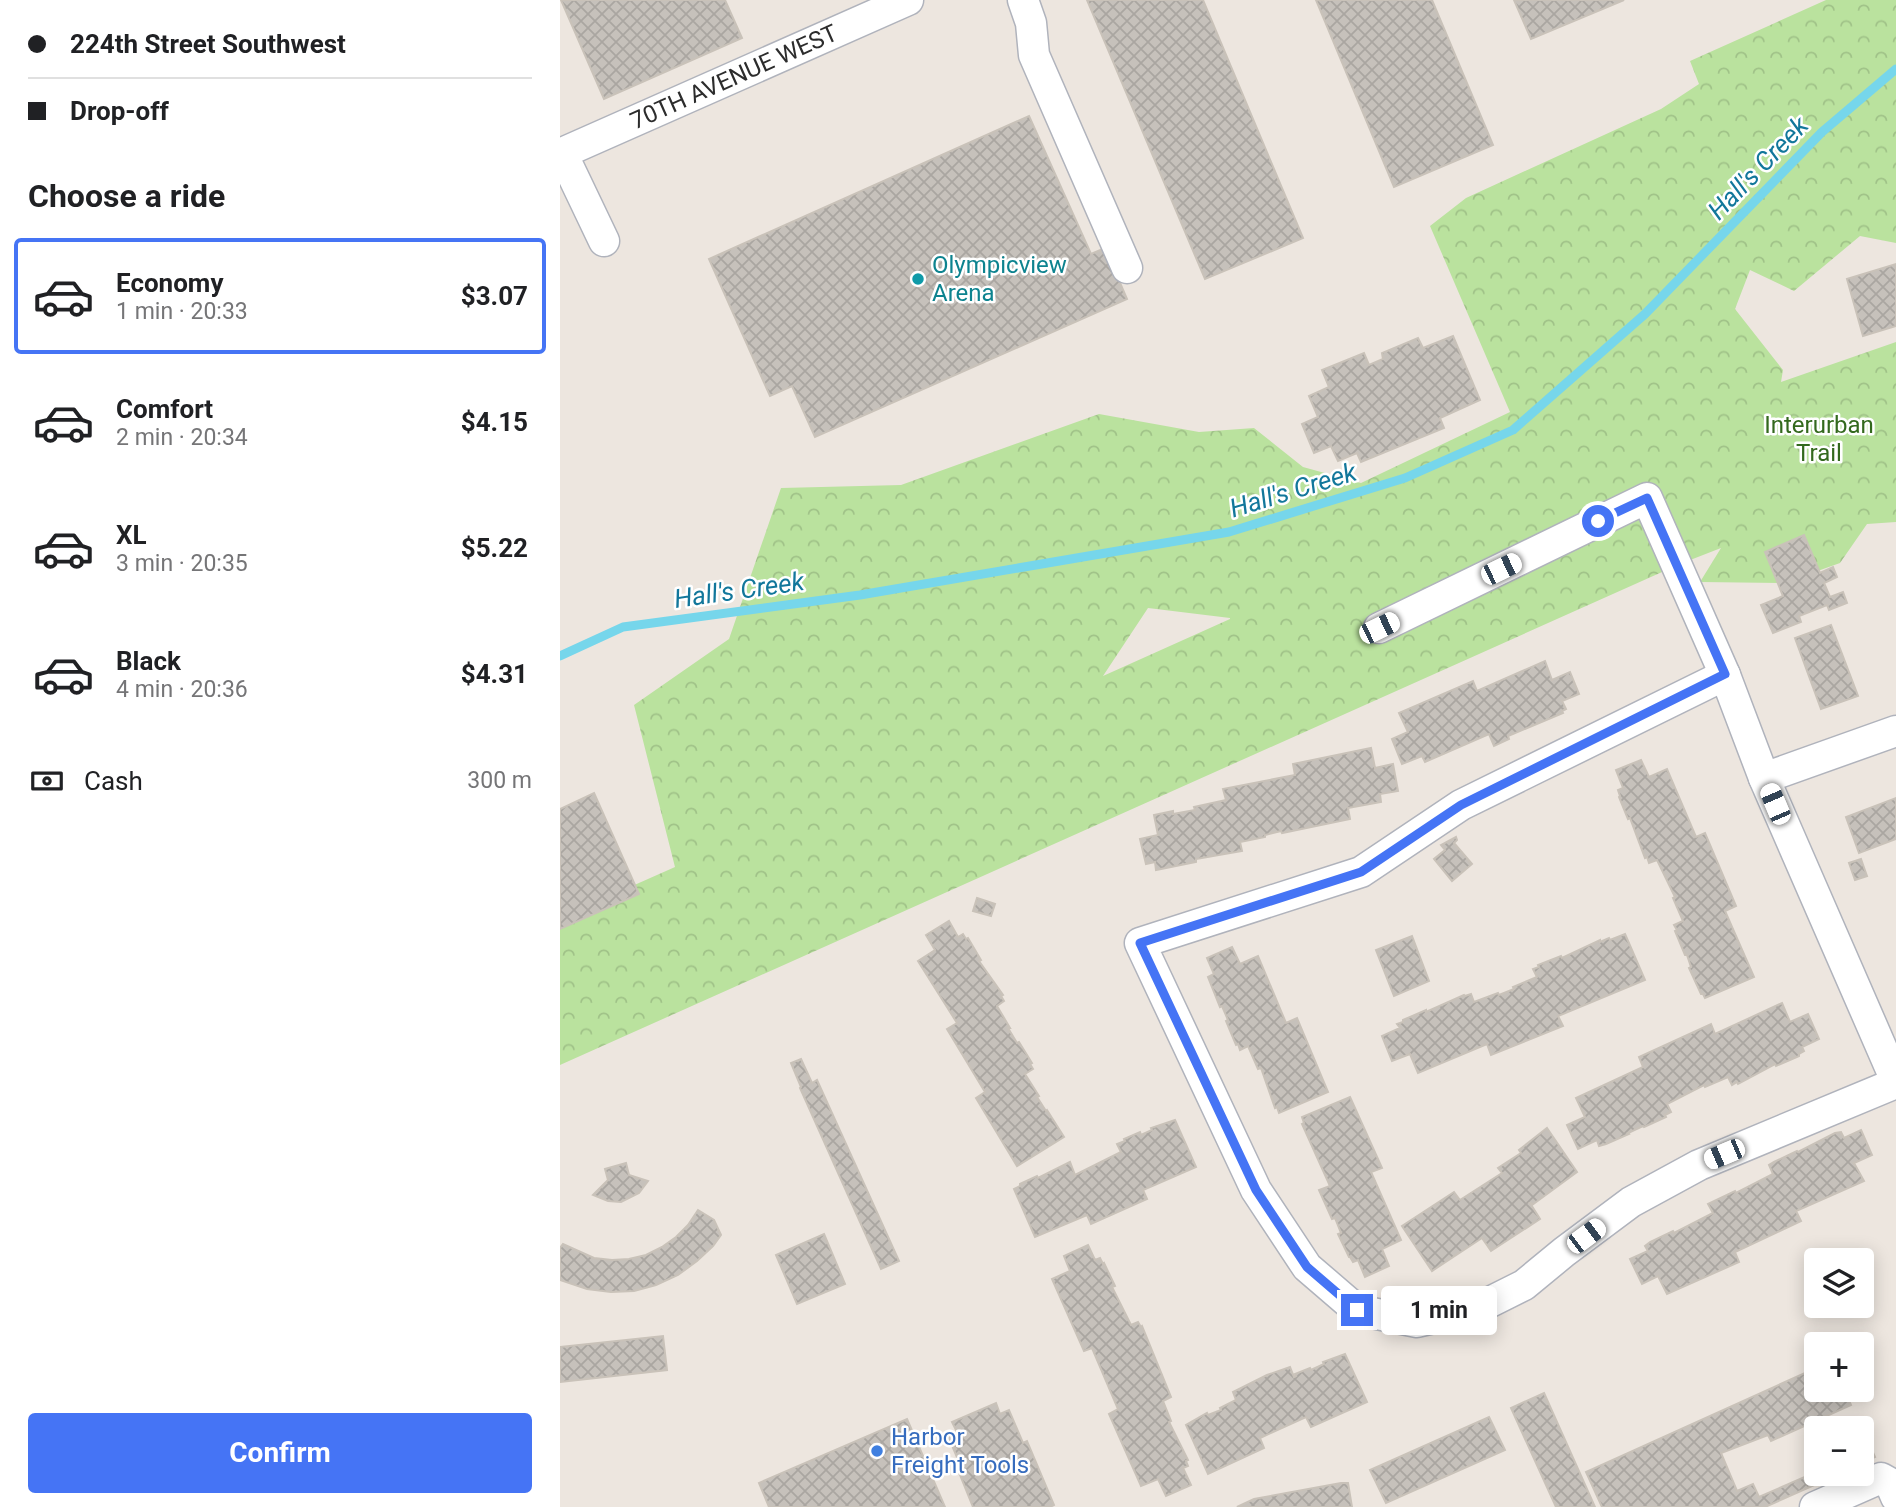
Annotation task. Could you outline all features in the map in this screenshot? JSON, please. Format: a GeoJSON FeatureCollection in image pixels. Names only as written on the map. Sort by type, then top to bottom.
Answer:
{"type":"FeatureCollection","features":[{"type":"Feature","properties":{"kind":"street","name":"70TH AVENUE WEST"},"geometry":{"type":"LineString","coordinates":[[561,153],[908,0]]}},
{"type":"Feature","properties":{"kind":"street"},"geometry":{"type":"LineString","coordinates":[[1023,0],[1031,23],[1034,55],[1126,268]]}},
{"type":"Feature","properties":{"kind":"street"},"geometry":{"type":"LineString","coordinates":[[561,153],[604,241]]}},
{"type":"Feature","properties":{"kind":"street"},"geometry":{"type":"LineString","coordinates":[[1379,628],[1647,498],[1725,674],[1764,778],[1896,1082],[1699,1165],[1631,1202],[1524,1285],[1478,1308],[1417,1322],[1357,1310],[1307,1267],[1256,1190],[1140,943],[1361,872],[1461,805],[1725,674]]}},
{"type":"Feature","properties":{"kind":"street"},"geometry":{"type":"LineString","coordinates":[[1764,778],[1896,731]]}},
{"type":"Feature","properties":{"kind":"street"},"geometry":{"type":"LineString","coordinates":[[1815,1507],[1881,1478],[1893,1490]]}},
{"type":"Feature","properties":{"kind":"green space","name":"Interurban Trail"},"geometry":{"type":"Polygon","coordinates":[[[1826,0],[1896,0],[1896,243],[1860,236],[1794,291],[1750,270],[1735,309],[1783,370],[1781,382],[1896,342],[1896,522],[1867,524],[1840,563],[1784,583],[1700,582],[1721,548],[1680,564],[560,1065],[560,918],[675,867],[634,705],[729,639],[781,488],[901,485],[1099,414],[1199,432],[1254,428],[1303,467],[1361,483],[1510,412],[1430,226],[1466,198],[1661,109],[1699,84],[1690,61],[1826,0]],[[1148,608],[1103,676],[1230,619],[1148,608]]]}},
{"type":"Feature","properties":{"kind":"building"},"geometry":{"type":"Polygon","coordinates":[[[561,0],[725,0],[742,38],[604,99],[561,0]]]}},
{"type":"Feature","properties":{"kind":"building"},"geometry":{"type":"Polygon","coordinates":[[[1087,0],[1203,0],[1303,238],[1205,279],[1087,0]]]}},
{"type":"Feature","properties":{"kind":"building"},"geometry":{"type":"Polygon","coordinates":[[[1316,0],[1432,0],[1493,145],[1394,187],[1316,0]]]}},
{"type":"Feature","properties":{"kind":"building"},"geometry":{"type":"Polygon","coordinates":[[[1514,0],[1624,0],[1531,39],[1514,0]]]}},
{"type":"Feature","properties":{"kind":"building","name":"Olympicview Arena"},"geometry":{"type":"Polygon","coordinates":[[[1029,116],[1091,254],[1105,248],[1127,299],[815,437],[792,386],[770,396],[709,259],[1029,116]]]}},
{"type":"Feature","properties":{"kind":"building"},"geometry":{"type":"Polygon","coordinates":[[[1896,264],[1896,326],[1863,336],[1847,279],[1896,264]]]}},
{"type":"Feature","properties":{"kind":"building"},"geometry":{"type":"Polygon","coordinates":[[[1453,336],[1480,400],[1440,418],[1444,428],[1361,462],[1357,453],[1338,461],[1331,446],[1314,453],[1302,424],[1318,417],[1309,396],[1329,387],[1322,370],[1364,353],[1369,365],[1383,359],[1382,353],[1418,338],[1423,348],[1453,336]]]}},
{"type":"Feature","properties":{"kind":"building"},"geometry":{"type":"Polygon","coordinates":[[[1804,535],[1820,573],[1833,567],[1837,577],[1824,583],[1830,597],[1843,592],[1847,603],[1829,610],[1827,605],[1799,616],[1801,622],[1773,633],[1761,605],[1783,596],[1765,552],[1804,535]]]}},
{"type":"Feature","properties":{"kind":"building"},"geometry":{"type":"Polygon","coordinates":[[[1831,625],[1858,696],[1821,709],[1795,638],[1831,625]]]}},
{"type":"Feature","properties":{"kind":"building"},"geometry":{"type":"Polygon","coordinates":[[[1545,661],[1552,680],[1570,672],[1579,694],[1562,701],[1566,709],[1563,713],[1508,736],[1509,739],[1494,746],[1489,734],[1425,762],[1422,756],[1402,764],[1392,739],[1408,732],[1399,713],[1473,681],[1477,691],[1545,661]]]}},
{"type":"Feature","properties":{"kind":"building"},"geometry":{"type":"Polygon","coordinates":[[[1371,748],[1375,768],[1393,764],[1398,791],[1380,794],[1381,802],[1348,808],[1350,819],[1265,835],[1240,842],[1242,851],[1196,859],[1196,862],[1156,870],[1155,862],[1146,864],[1140,839],[1158,835],[1154,815],[1195,810],[1194,807],[1226,800],[1223,789],[1295,775],[1293,764],[1371,748]]]}},
{"type":"Feature","properties":{"kind":"building"},"geometry":{"type":"Polygon","coordinates":[[[1641,760],[1649,777],[1667,769],[1696,837],[1705,833],[1736,906],[1725,911],[1754,977],[1705,998],[1689,968],[1691,967],[1687,955],[1675,931],[1677,930],[1674,925],[1683,921],[1673,898],[1675,897],[1657,860],[1649,863],[1647,857],[1645,858],[1619,797],[1618,790],[1623,788],[1616,770],[1641,760]]]}},
{"type":"Feature","properties":{"kind":"building"},"geometry":{"type":"Polygon","coordinates":[[[594,793],[639,894],[560,929],[560,809],[594,793]]]}},
{"type":"Feature","properties":{"kind":"building"},"geometry":{"type":"Polygon","coordinates":[[[1896,798],[1896,839],[1859,853],[1846,817],[1896,798]]]}},
{"type":"Feature","properties":{"kind":"building"},"geometry":{"type":"Polygon","coordinates":[[[1456,837],[1454,843],[1472,864],[1452,881],[1434,859],[1445,850],[1441,845],[1456,837]]]}},
{"type":"Feature","properties":{"kind":"building"},"geometry":{"type":"Polygon","coordinates":[[[1861,859],[1867,876],[1855,880],[1849,863],[1861,859]]]}},
{"type":"Feature","properties":{"kind":"building"},"geometry":{"type":"Polygon","coordinates":[[[977,898],[995,904],[991,916],[973,911],[977,898]]]}},
{"type":"Feature","properties":{"kind":"building"},"geometry":{"type":"Polygon","coordinates":[[[949,921],[958,937],[963,934],[968,938],[981,960],[979,961],[1003,995],[1001,996],[1004,1001],[997,1006],[1017,1043],[1019,1042],[1032,1063],[1030,1064],[1033,1069],[1025,1074],[1064,1137],[1017,1166],[976,1098],[985,1092],[947,1029],[957,1023],[918,961],[935,950],[926,935],[949,921]]]}},
{"type":"Feature","properties":{"kind":"building"},"geometry":{"type":"Polygon","coordinates":[[[1625,934],[1645,980],[1558,1016],[1563,1026],[1491,1055],[1487,1044],[1418,1073],[1410,1054],[1392,1061],[1382,1036],[1400,1028],[1397,1024],[1403,1020],[1464,995],[1471,994],[1474,1002],[1498,993],[1499,995],[1537,977],[1533,969],[1539,967],[1538,965],[1561,956],[1562,958],[1600,940],[1610,940],[1625,934]]]}},
{"type":"Feature","properties":{"kind":"building"},"geometry":{"type":"Polygon","coordinates":[[[1412,936],[1429,981],[1394,996],[1376,950],[1412,936]]]}},
{"type":"Feature","properties":{"kind":"building"},"geometry":{"type":"Polygon","coordinates":[[[1232,947],[1240,964],[1258,956],[1286,1023],[1297,1018],[1328,1092],[1279,1113],[1277,1107],[1275,1108],[1261,1068],[1258,1069],[1248,1046],[1240,1050],[1238,1044],[1236,1045],[1226,1021],[1228,1020],[1208,977],[1214,974],[1207,958],[1232,947]]]}},
{"type":"Feature","properties":{"kind":"building"},"geometry":{"type":"Polygon","coordinates":[[[1782,1003],[1790,1022],[1808,1014],[1819,1039],[1802,1047],[1804,1051],[1799,1056],[1776,1066],[1775,1064],[1738,1084],[1737,1082],[1732,1085],[1728,1077],[1705,1087],[1704,1085],[1667,1104],[1671,1112],[1665,1115],[1666,1117],[1606,1144],[1599,1146],[1597,1140],[1578,1149],[1567,1125],[1585,1117],[1576,1098],[1643,1067],[1639,1057],[1711,1024],[1715,1034],[1782,1003]]]}},
{"type":"Feature","properties":{"kind":"building"},"geometry":{"type":"Polygon","coordinates":[[[801,1059],[812,1083],[817,1080],[899,1261],[881,1269],[800,1088],[791,1063],[801,1059]]]}},
{"type":"Feature","properties":{"kind":"building"},"geometry":{"type":"Polygon","coordinates":[[[1350,1097],[1382,1168],[1371,1172],[1401,1240],[1382,1249],[1389,1266],[1365,1277],[1358,1260],[1353,1262],[1349,1257],[1338,1234],[1341,1233],[1335,1218],[1332,1219],[1319,1190],[1330,1186],[1302,1124],[1302,1117],[1350,1097]]]}},
{"type":"Feature","properties":{"kind":"building"},"geometry":{"type":"Polygon","coordinates":[[[1175,1120],[1196,1167],[1143,1190],[1147,1199],[1091,1224],[1087,1215],[1035,1237],[1014,1189],[1070,1162],[1075,1175],[1121,1152],[1117,1144],[1125,1141],[1124,1139],[1140,1132],[1141,1135],[1152,1130],[1151,1128],[1175,1120]]]}},
{"type":"Feature","properties":{"kind":"building"},"geometry":{"type":"Polygon","coordinates":[[[1547,1128],[1577,1172],[1532,1205],[1530,1203],[1540,1219],[1491,1251],[1482,1238],[1432,1271],[1402,1226],[1454,1192],[1460,1200],[1502,1173],[1498,1168],[1521,1153],[1519,1150],[1547,1128]]]}},
{"type":"Feature","properties":{"kind":"building"},"geometry":{"type":"Polygon","coordinates":[[[1861,1130],[1872,1155],[1854,1163],[1864,1181],[1796,1211],[1801,1221],[1735,1252],[1739,1262],[1667,1294],[1658,1276],[1642,1284],[1630,1259],[1648,1251],[1645,1246],[1650,1242],[1713,1213],[1708,1204],[1773,1174],[1769,1165],[1774,1162],[1835,1133],[1841,1132],[1844,1138],[1861,1130]]]}},
{"type":"Feature","properties":{"kind":"building"},"geometry":{"type":"Polygon","coordinates":[[[626,1163],[629,1175],[648,1181],[639,1193],[621,1202],[608,1201],[593,1195],[608,1180],[605,1169],[626,1163]]]}},
{"type":"Feature","properties":{"kind":"building"},"geometry":{"type":"Polygon","coordinates":[[[698,1210],[714,1220],[721,1235],[697,1261],[678,1275],[634,1291],[611,1292],[587,1289],[560,1280],[560,1248],[563,1244],[594,1258],[612,1260],[646,1255],[676,1237],[698,1210]]]}},
{"type":"Feature","properties":{"kind":"building"},"geometry":{"type":"Polygon","coordinates":[[[824,1234],[845,1284],[797,1304],[776,1255],[824,1234]]]}},
{"type":"Feature","properties":{"kind":"building"},"geometry":{"type":"Polygon","coordinates":[[[1088,1245],[1095,1260],[1100,1258],[1104,1263],[1115,1286],[1112,1287],[1131,1325],[1138,1322],[1142,1326],[1171,1397],[1163,1401],[1171,1421],[1169,1422],[1188,1460],[1188,1466],[1183,1468],[1191,1485],[1166,1496],[1158,1479],[1141,1486],[1109,1414],[1118,1409],[1092,1348],[1084,1351],[1052,1279],[1070,1271],[1064,1256],[1088,1245]]]}},
{"type":"Feature","properties":{"kind":"building"},"geometry":{"type":"Polygon","coordinates":[[[663,1336],[667,1370],[560,1382],[560,1347],[663,1336]]]}},
{"type":"Feature","properties":{"kind":"building"},"geometry":{"type":"Polygon","coordinates":[[[1345,1354],[1367,1402],[1311,1427],[1306,1417],[1260,1438],[1264,1448],[1208,1474],[1186,1425],[1207,1413],[1208,1415],[1221,1410],[1220,1408],[1236,1400],[1233,1392],[1267,1375],[1290,1367],[1294,1377],[1295,1374],[1310,1368],[1311,1370],[1324,1364],[1323,1362],[1345,1354]]]}},
{"type":"Feature","properties":{"kind":"building"},"geometry":{"type":"Polygon","coordinates":[[[1804,1373],[1804,1402],[1850,1402],[1851,1405],[1827,1416],[1804,1416],[1804,1426],[1771,1441],[1768,1435],[1721,1453],[1737,1491],[1753,1484],[1759,1497],[1804,1477],[1804,1486],[1812,1486],[1765,1507],[1602,1507],[1586,1472],[1804,1373]]]}},
{"type":"Feature","properties":{"kind":"building"},"geometry":{"type":"Polygon","coordinates":[[[1544,1393],[1595,1507],[1556,1507],[1511,1408],[1544,1393]]]}},
{"type":"Feature","properties":{"kind":"building"},"geometry":{"type":"Polygon","coordinates":[[[996,1403],[1000,1414],[1009,1410],[1023,1443],[1027,1441],[1054,1505],[973,1507],[958,1470],[962,1469],[948,1436],[957,1432],[952,1422],[996,1403]]]}},
{"type":"Feature","properties":{"kind":"building"},"geometry":{"type":"Polygon","coordinates":[[[1489,1417],[1505,1450],[1386,1503],[1370,1470],[1489,1417]]]}},
{"type":"Feature","properties":{"kind":"building","name":"Harbor Freight Tools"},"geometry":{"type":"Polygon","coordinates":[[[907,1419],[945,1507],[769,1507],[759,1483],[907,1419]]]}},
{"type":"Feature","properties":{"kind":"building"},"geometry":{"type":"Polygon","coordinates":[[[1348,1483],[1352,1507],[1237,1507],[1254,1499],[1348,1483]]]}},
{"type":"Feature","properties":{"kind":"waterway","name":"Hall's Creek"},"geometry":{"type":"LineString","coordinates":[[560,656],[623,627],[860,595],[1229,532],[1405,478],[1513,430],[1645,314],[1822,132],[1896,69]]}},
{"type":"Feature","properties":{"kind":"place","name":"Olympicview Arena"},"geometry":{"type":"Point","coordinates":[918,279]}},
{"type":"Feature","properties":{"kind":"place","name":"Harbor Freight Tools"},"geometry":{"type":"Point","coordinates":[877,1451]}},
{"type":"Feature","properties":{"kind":"route"},"geometry":{"type":"LineString","coordinates":[[1357,1310],[1307,1267],[1256,1190],[1140,943],[1361,872],[1461,805],[1725,674],[1647,498],[1598,521]]}}]}
